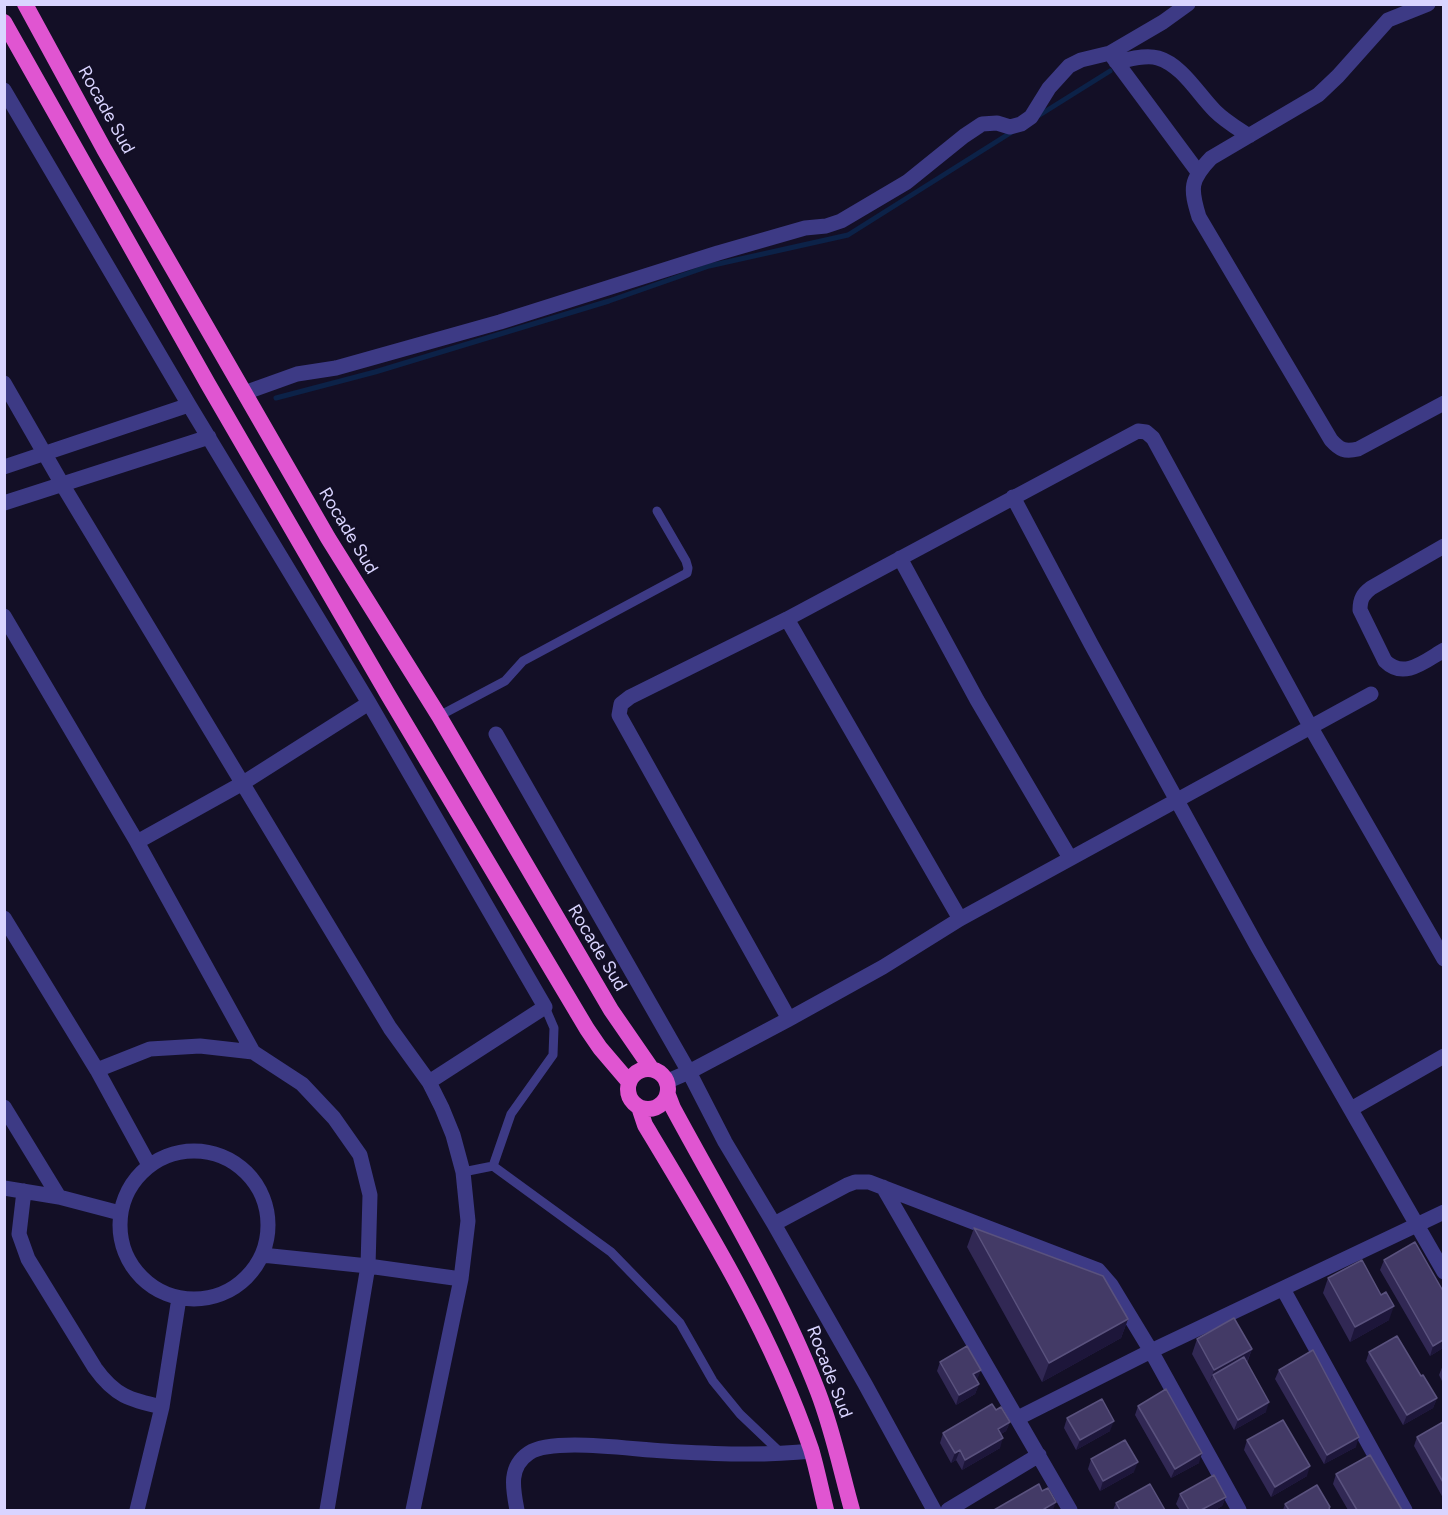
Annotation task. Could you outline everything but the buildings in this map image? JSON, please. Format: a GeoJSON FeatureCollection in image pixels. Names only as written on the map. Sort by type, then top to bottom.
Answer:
{"type":"FeatureCollection","features":[{"type":"Feature","properties":{"kind":"highway","name":"Rocade Sud"},"geometry":{"type":"LineString","coordinates":[[25,4],[99,139],[328,538],[439,716],[611,1010],[651,1068],[658,1071],[668,1088],[678,1118],[785,1315],[828,1420],[852,1510]]}},
{"type":"Feature","properties":{"kind":"highway"},"geometry":{"type":"LineString","coordinates":[[4,22],[208,384],[387,693],[587,1029],[629,1082]]}},
{"type":"Feature","properties":{"kind":"highway"},"geometry":{"type":"LineString","coordinates":[[651,1068],[638,1071],[629,1082],[629,1096],[639,1107],[645,1125],[711,1237],[758,1324],[791,1395],[812,1451],[826,1510]]}},
{"type":"Feature","properties":{"kind":"highway"},"geometry":{"type":"LineString","coordinates":[[639,1107],[653,1109],[665,1102],[668,1088]]}},
{"type":"Feature","properties":{"kind":"street"},"geometry":{"type":"LineString","coordinates":[[1113,57],[1188,4]]}},
{"type":"Feature","properties":{"kind":"street"},"geometry":{"type":"LineString","coordinates":[[1428,4],[1388,20],[1318,95],[1211,159],[1198,172],[1193,186],[1193,200],[1198,217],[1331,440],[1339,449],[1347,452],[1358,449],[1443,403]]}},
{"type":"Feature","properties":{"kind":"street"},"geometry":{"type":"LineString","coordinates":[[1113,57],[1198,172]]}},
{"type":"Feature","properties":{"kind":"street"},"geometry":{"type":"LineString","coordinates":[[244,393],[297,374],[336,368],[478,328],[718,253],[805,228],[826,226],[841,221],[907,182],[982,124],[997,123],[1010,127],[1021,124],[1031,117],[1049,88],[1069,66],[1081,60],[1157,57],[1178,70],[1224,119],[1249,136]]}},
{"type":"Feature","properties":{"kind":"street"},"geometry":{"type":"LineString","coordinates":[[4,90],[189,405],[369,703],[545,1007],[429,1082]]}},
{"type":"Feature","properties":{"kind":"street"},"geometry":{"type":"LineString","coordinates":[[4,383],[62,484],[390,1028],[429,1082],[453,1135],[462,1172],[468,1221],[461,1279],[413,1510]]}},
{"type":"Feature","properties":{"kind":"street"},"geometry":{"type":"LineString","coordinates":[[4,467],[189,405]]}},
{"type":"Feature","properties":{"kind":"street"},"geometry":{"type":"LineString","coordinates":[[789,1019],[619,715],[621,704],[630,697],[786,619],[1137,431],[1146,432],[1153,438],[1310,726],[1443,958]]}},
{"type":"Feature","properties":{"kind":"street"},"geometry":{"type":"LineString","coordinates":[[4,503],[209,437]]}},
{"type":"Feature","properties":{"kind":"street"},"geometry":{"type":"LineString","coordinates":[[1013,496],[1091,644],[1258,948],[1443,1272]]}},
{"type":"Feature","properties":{"kind":"street"},"geometry":{"type":"LineString","coordinates":[[1443,546],[1371,588],[1364,593],[1360,601],[1360,610],[1385,661],[1391,667],[1400,670],[1407,669],[1443,650]]}},
{"type":"Feature","properties":{"kind":"street"},"geometry":{"type":"LineString","coordinates":[[900,558],[977,700],[1070,858]]}},
{"type":"Feature","properties":{"kind":"street"},"geometry":{"type":"LineString","coordinates":[[4,616],[137,842],[253,1052]]}},
{"type":"Feature","properties":{"kind":"street"},"geometry":{"type":"LineString","coordinates":[[786,619],[960,919]]}},
{"type":"Feature","properties":{"kind":"street"},"geometry":{"type":"LineString","coordinates":[[668,1088],[689,1072],[883,967],[960,919],[1371,694]]}},
{"type":"Feature","properties":{"kind":"street"},"geometry":{"type":"LineString","coordinates":[[137,842],[243,783],[369,703]]}},
{"type":"Feature","properties":{"kind":"street"},"geometry":{"type":"LineString","coordinates":[[496,734],[689,1072],[725,1142],[865,1384],[933,1510]]}},
{"type":"Feature","properties":{"kind":"street"},"geometry":{"type":"LineString","coordinates":[[4,918],[97,1070],[149,1166]]}},
{"type":"Feature","properties":{"kind":"street"},"geometry":{"type":"LineString","coordinates":[[97,1070],[150,1048],[200,1046],[253,1052],[302,1084],[334,1118],[360,1155],[370,1195],[368,1266],[327,1510]]}},
{"type":"Feature","properties":{"kind":"street"},"geometry":{"type":"LineString","coordinates":[[1351,1109],[1443,1056]]}},
{"type":"Feature","properties":{"kind":"street"},"geometry":{"type":"LineString","coordinates":[[4,1107],[59,1197]]}},
{"type":"Feature","properties":{"kind":"street"},"geometry":{"type":"LineString","coordinates":[[197,1150],[222,1156],[243,1169],[259,1190],[265,1205],[268,1230],[262,1255],[253,1271],[232,1289],[207,1299],[179,1298],[155,1289],[135,1271],[126,1256],[121,1240],[120,1213],[124,1197],[132,1183],[149,1166],[171,1154],[197,1150]]}},
{"type":"Feature","properties":{"kind":"street"},"geometry":{"type":"LineString","coordinates":[[774,1224],[855,1182],[869,1182],[1098,1270],[1111,1285],[1151,1350],[1239,1510]]}},
{"type":"Feature","properties":{"kind":"street"},"geometry":{"type":"LineString","coordinates":[[883,1187],[1070,1510]]}},
{"type":"Feature","properties":{"kind":"street"},"geometry":{"type":"LineString","coordinates":[[4,1188],[59,1197],[120,1213]]}},
{"type":"Feature","properties":{"kind":"street"},"geometry":{"type":"LineString","coordinates":[[24,1191],[19,1234],[28,1259],[95,1368],[107,1384],[131,1400],[162,1407]]}},
{"type":"Feature","properties":{"kind":"street"},"geometry":{"type":"LineString","coordinates":[[1018,1418],[1151,1350],[1443,1212]]}},
{"type":"Feature","properties":{"kind":"street"},"geometry":{"type":"LineString","coordinates":[[262,1255],[461,1279]]}},
{"type":"Feature","properties":{"kind":"street"},"geometry":{"type":"LineString","coordinates":[[1283,1289],[1405,1510]]}},
{"type":"Feature","properties":{"kind":"street"},"geometry":{"type":"LineString","coordinates":[[137,1510],[162,1407],[179,1298]]}},
{"type":"Feature","properties":{"kind":"street"},"geometry":{"type":"LineString","coordinates":[[517,1510],[512,1484],[515,1469],[521,1459],[531,1451],[558,1444],[666,1451],[782,1454],[812,1451]]}},
{"type":"Feature","properties":{"kind":"street"},"geometry":{"type":"LineString","coordinates":[[948,1510],[1039,1455]]}},
{"type":"Feature","properties":{"kind":"lane"},"geometry":{"type":"LineString","coordinates":[[439,716],[505,681],[523,662],[687,573],[686,561],[657,511]]}},
{"type":"Feature","properties":{"kind":"lane"},"geometry":{"type":"LineString","coordinates":[[493,1166],[511,1114],[553,1056],[554,1028],[545,1007]]}},
{"type":"Feature","properties":{"kind":"lane"},"geometry":{"type":"LineString","coordinates":[[462,1172],[493,1166],[611,1252],[680,1323],[713,1381],[740,1414],[782,1454]]}},
{"type":"Feature","properties":{"kind":"waterway"},"geometry":{"type":"LineString","coordinates":[[1038,116],[1110,71]]}},
{"type":"Feature","properties":{"kind":"waterway"},"geometry":{"type":"LineString","coordinates":[[276,398],[375,372],[609,301],[709,266],[848,235],[1015,130]]}}]}
